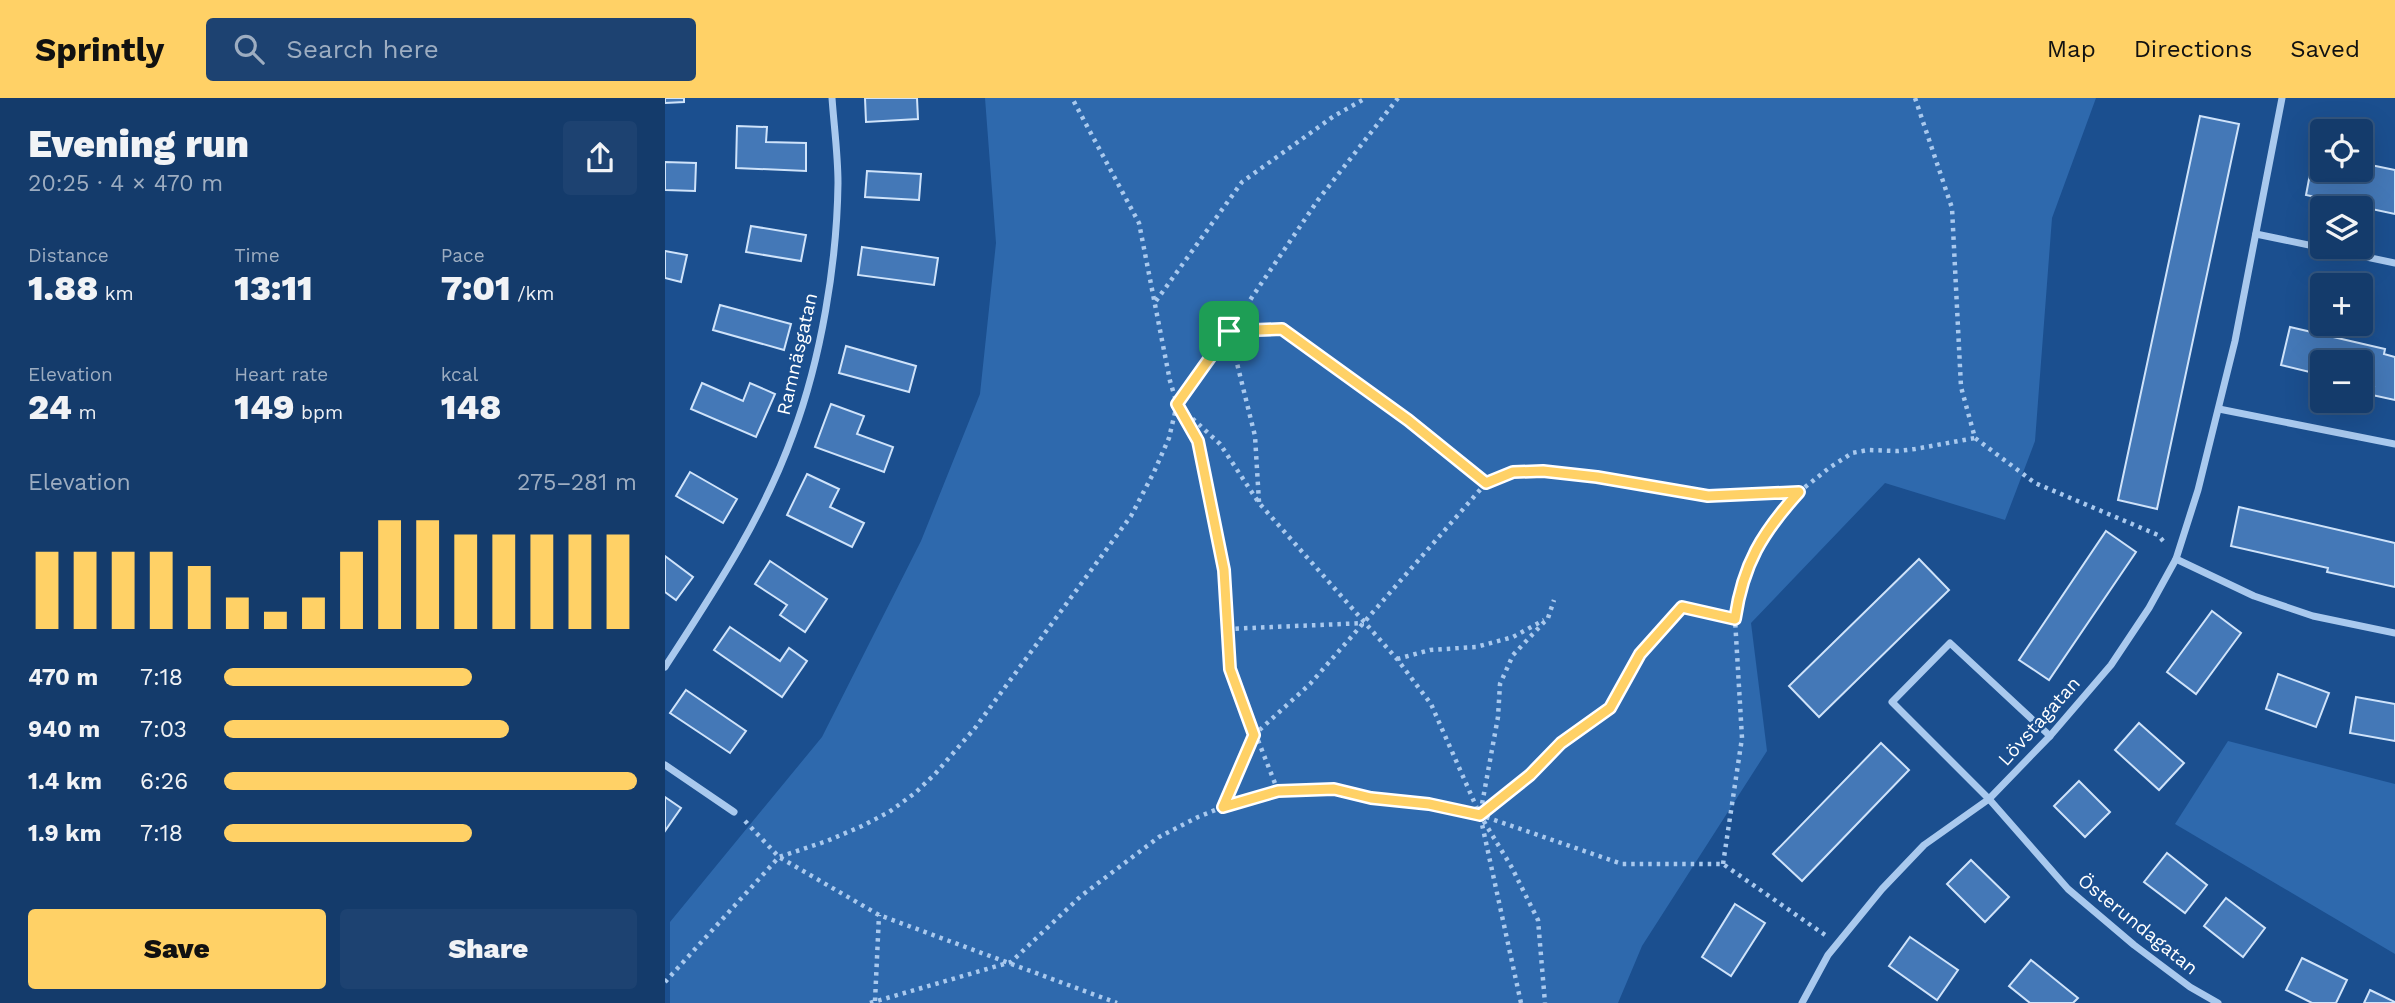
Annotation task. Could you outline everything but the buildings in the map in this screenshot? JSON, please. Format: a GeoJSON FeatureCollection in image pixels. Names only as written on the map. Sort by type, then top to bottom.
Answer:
{"type":"FeatureCollection","features":[{"type":"Feature","properties":{"kind":"street","name":"Ramnäsgatan"},"geometry":{"type":"LineString","coordinates":[[665,667],[725,573],[760,508],[793,435],[811,379],[830,280],[837,197],[832,98]]}},
{"type":"Feature","properties":{"kind":"street","name":"Lövstagatan"},"geometry":{"type":"LineString","coordinates":[[1802,1003],[1828,955],[1882,889],[1924,845],[1989,799],[2050,736],[2111,665],[2149,608],[2176,559],[2198,490],[2219,409],[2282,98]]}},
{"type":"Feature","properties":{"kind":"street"},"geometry":{"type":"LineString","coordinates":[[2256,234],[2395,263]]}},
{"type":"Feature","properties":{"kind":"street"},"geometry":{"type":"LineString","coordinates":[[2219,409],[2395,444]]}},
{"type":"Feature","properties":{"kind":"street"},"geometry":{"type":"LineString","coordinates":[[2176,559],[2266,600],[2313,616],[2395,633]]}},
{"type":"Feature","properties":{"kind":"street","name":"Österundagatan"},"geometry":{"type":"LineString","coordinates":[[2050,736],[1949,643],[1892,702],[1989,799],[2069,889],[2095,914],[2190,987],[2218,1003]]}},
{"type":"Feature","properties":{"kind":"street"},"geometry":{"type":"LineString","coordinates":[[665,765],[734,812]]}},
{"type":"Feature","properties":{"kind":"path"},"geometry":{"type":"LineString","coordinates":[[1072,98],[1139,223],[1177,404],[1198,441],[1224,570],[1230,669],[1278,791]]}},
{"type":"Feature","properties":{"kind":"path"},"geometry":{"type":"LineString","coordinates":[[1155,302],[1241,182],[1334,116],[1366,98]]}},
{"type":"Feature","properties":{"kind":"path"},"geometry":{"type":"LineString","coordinates":[[665,982],[779,857],[827,841],[888,812],[915,793],[975,728],[1131,516],[1168,438],[1177,404],[1318,200],[1398,98]]}},
{"type":"Feature","properties":{"kind":"path"},"geometry":{"type":"LineString","coordinates":[[1915,98],[1952,208],[1961,387],[1975,438],[2035,483],[2158,535],[2176,559]]}},
{"type":"Feature","properties":{"kind":"path"},"geometry":{"type":"LineString","coordinates":[[1229,331],[1282,329],[1408,420],[1486,483]]}},
{"type":"Feature","properties":{"kind":"path"},"geometry":{"type":"LineString","coordinates":[[1229,331],[1255,436],[1259,503]]}},
{"type":"Feature","properties":{"kind":"path"},"geometry":{"type":"LineString","coordinates":[[1177,404],[1220,443],[1259,503],[1397,659],[1431,704],[1480,815],[1511,866],[1538,920],[1545,1003]]}},
{"type":"Feature","properties":{"kind":"path"},"geometry":{"type":"LineString","coordinates":[[1723,864],[1742,738],[1735,619],[1743,576],[1755,550],[1799,492],[1853,453],[1868,450],[1898,452],[1975,438]]}},
{"type":"Feature","properties":{"kind":"path"},"geometry":{"type":"LineString","coordinates":[[1223,807],[1254,735],[1310,684],[1486,483],[1513,472],[1543,471],[1597,477],[1708,496],[1799,492]]}},
{"type":"Feature","properties":{"kind":"path"},"geometry":{"type":"LineString","coordinates":[[1521,1003],[1480,815],[1498,717],[1500,684],[1513,655],[1548,618],[1554,600]]}},
{"type":"Feature","properties":{"kind":"path"},"geometry":{"type":"LineString","coordinates":[[1480,815],[1530,775],[1561,743],[1610,708],[1640,654],[1682,607],[1735,619]]}},
{"type":"Feature","properties":{"kind":"path"},"geometry":{"type":"LineString","coordinates":[[1397,659],[1430,650],[1476,647],[1501,641],[1548,618]]}},
{"type":"Feature","properties":{"kind":"path"},"geometry":{"type":"LineString","coordinates":[[1227,629],[1365,623]]}},
{"type":"Feature","properties":{"kind":"path"},"geometry":{"type":"LineString","coordinates":[[879,915],[874,1002],[1011,962],[1081,896],[1159,837],[1223,807],[1278,791],[1334,789],[1371,798],[1429,804],[1480,815],[1622,864],[1723,864],[1837,943]]}},
{"type":"Feature","properties":{"kind":"path"},"geometry":{"type":"LineString","coordinates":[[734,812],[751,826],[779,857],[879,915],[1117,1003]]}},
{"type":"Feature","properties":{"kind":"shaded area"},"geometry":{"type":"Polygon","coordinates":[[[985,98],[2096,98],[2052,218],[2035,441],[2005,520],[1885,483],[1751,623],[1767,751],[1642,946],[1618,1003],[670,1003],[670,922],[822,737],[921,541],[980,394],[996,243],[985,98]]]}},
{"type":"Feature","properties":{"kind":"shaded area"},"geometry":{"type":"Polygon","coordinates":[[[2228,741],[2395,784],[2395,954],[2175,824],[2228,741]]]}},
{"type":"Feature","properties":{"kind":"route"},"geometry":{"type":"LineString","coordinates":[[1282,329],[1408,420],[1486,483],[1513,472],[1543,471],[1597,477],[1708,496],[1799,492],[1755,550],[1743,576],[1735,619],[1682,607],[1640,654],[1610,708],[1561,743],[1530,775],[1480,815],[1429,804],[1371,798],[1334,789],[1278,791],[1223,807],[1254,735],[1230,669],[1224,570],[1198,441],[1177,404],[1229,331],[1282,329]]}}]}
